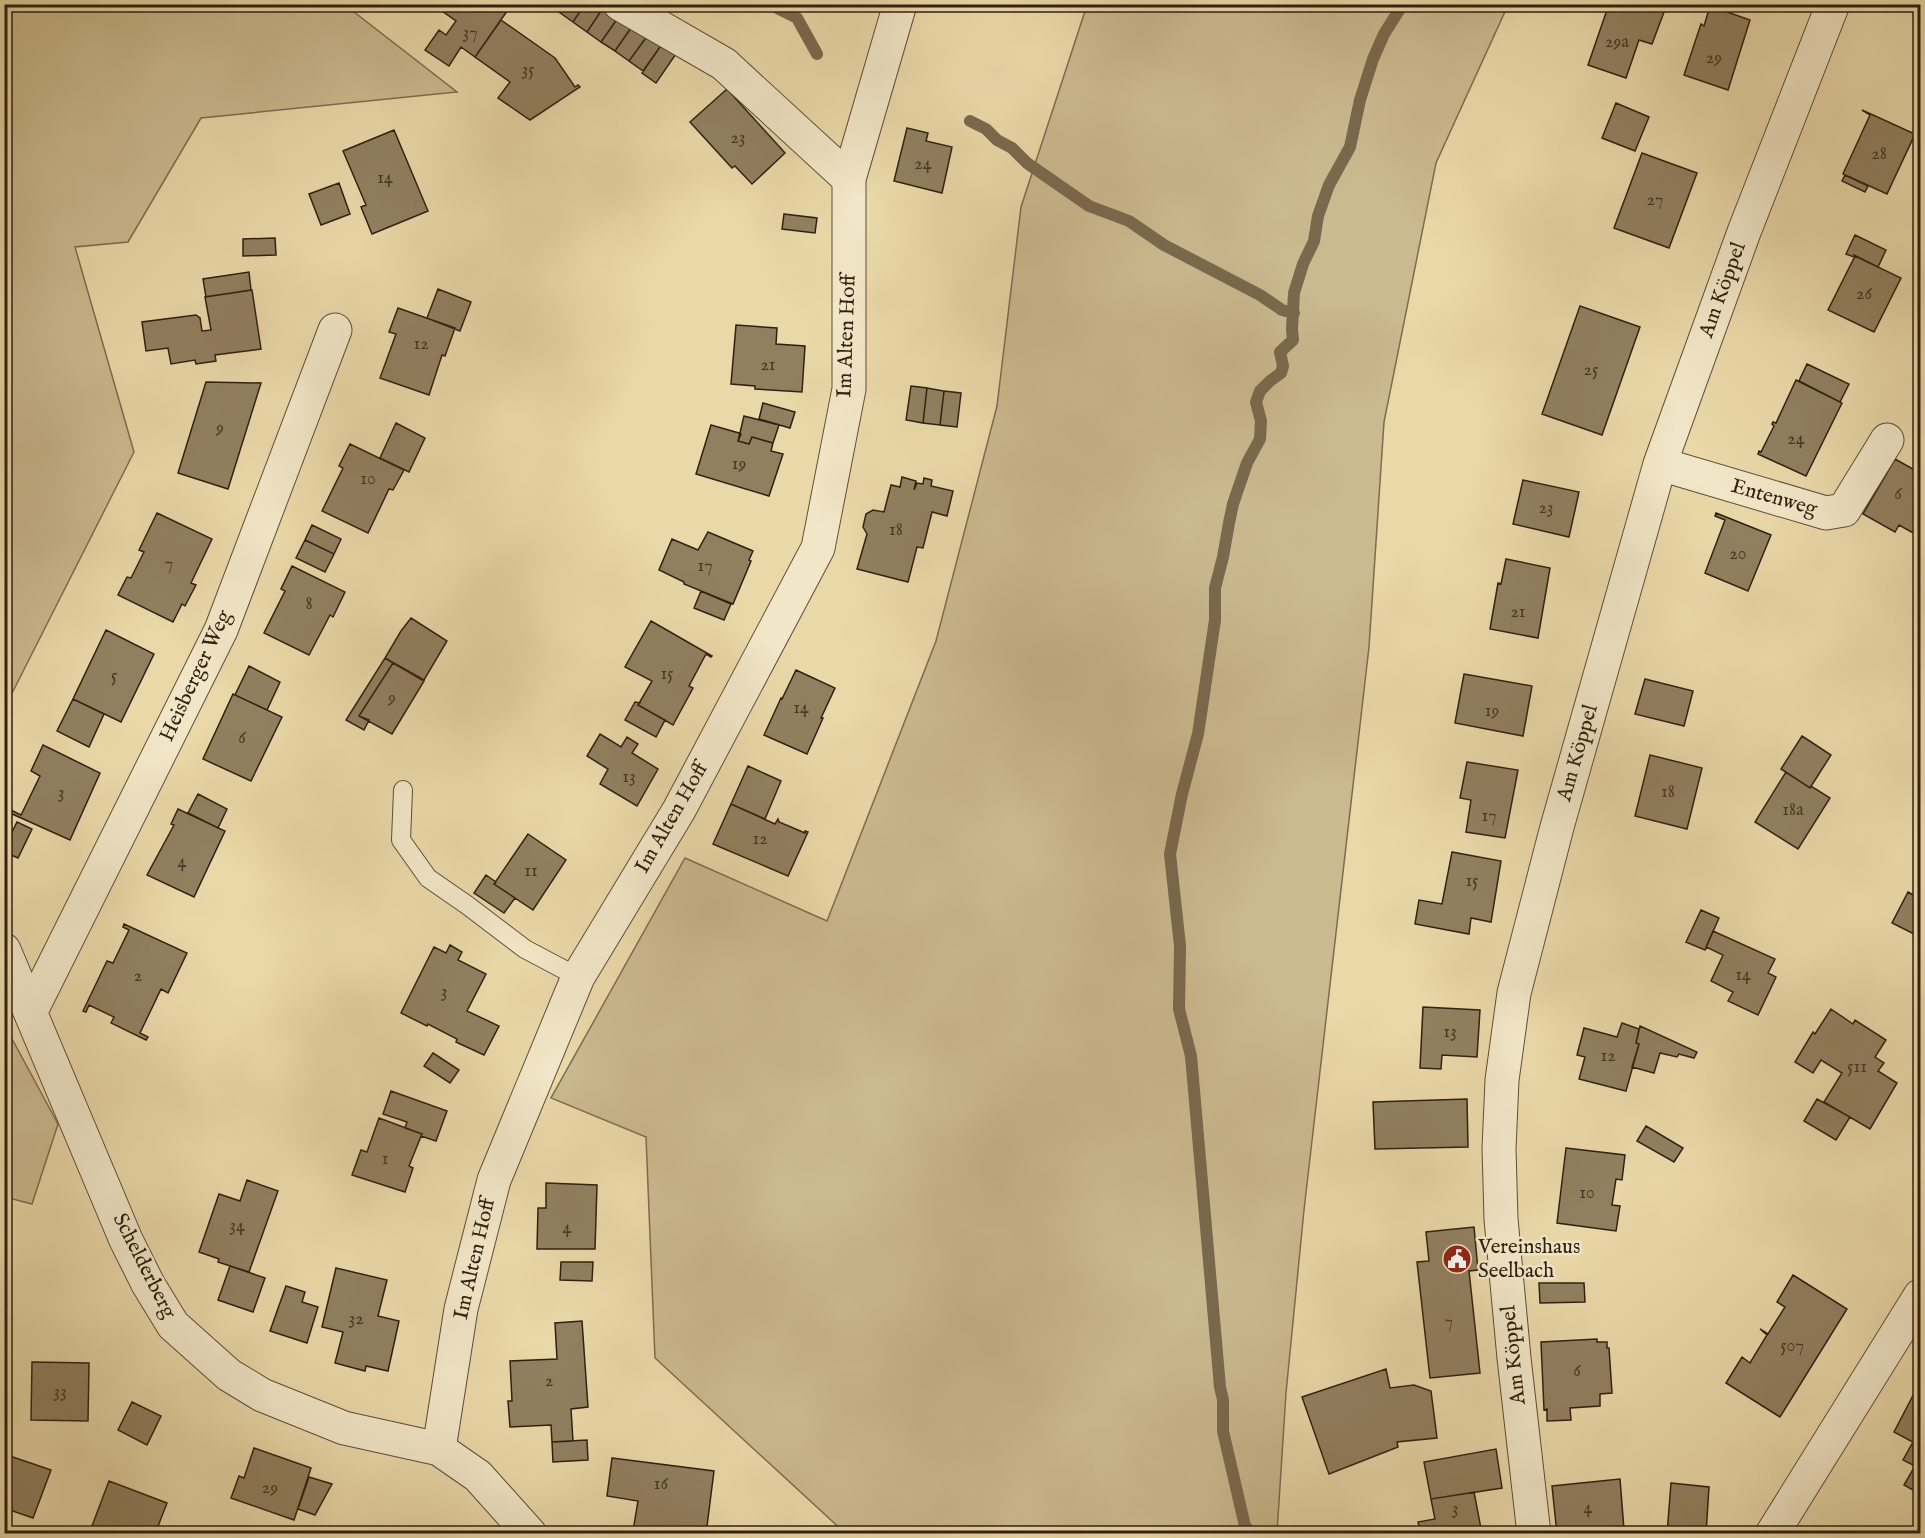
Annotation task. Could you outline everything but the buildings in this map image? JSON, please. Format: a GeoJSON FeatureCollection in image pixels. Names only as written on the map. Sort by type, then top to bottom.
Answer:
{"type":"FeatureCollection","features":[{"type":"Feature","properties":{"kind":"street"},"geometry":{"type":"LineString","coordinates":[[620,4],[724,64],[849,179]]}},
{"type":"Feature","properties":{"kind":"street","name":"Im Alten Hoff"},"geometry":{"type":"LineString","coordinates":[[439,1449],[461,1309],[494,1180],[578,977],[679,810],[818,548],[849,389],[849,179],[900,4]]}},
{"type":"Feature","properties":{"kind":"street","name":"Am Köppel"},"geometry":{"type":"LineString","coordinates":[[1534,1533],[1501,1219],[1499,1149],[1502,1080],[1514,993],[1554,838],[1660,464],[1744,232],[1833,4]]}},
{"type":"Feature","properties":{"kind":"street","name":"Heisberger Weg"},"geometry":{"type":"LineString","coordinates":[[31,1011],[220,630],[335,330]]}},
{"type":"Feature","properties":{"kind":"street","name":"Entenweg"},"geometry":{"type":"LineString","coordinates":[[1660,464],[1826,513],[1844,510],[1887,440]]}},
{"type":"Feature","properties":{"kind":"street","name":"Schelderberg"},"geometry":{"type":"LineString","coordinates":[[4,950],[126,1240],[148,1284],[173,1325],[229,1375],[261,1395],[344,1428],[439,1449],[478,1476],[530,1533]]}},
{"type":"Feature","properties":{"kind":"street"},"geometry":{"type":"LineString","coordinates":[[1772,1533],[1920,1296]]}},
{"type":"Feature","properties":{"kind":"lane"},"geometry":{"type":"LineString","coordinates":[[403,790],[401,840],[428,878],[525,949],[578,977]]}},
{"type":"Feature","properties":{"kind":"shaded area"},"geometry":{"type":"Polygon","coordinates":[[[5,4],[345,5],[457,92],[201,118],[128,242],[75,247],[134,452],[5,707],[5,4]]]}},
{"type":"Feature","properties":{"kind":"shaded area"},"geometry":{"type":"Polygon","coordinates":[[[1087,5],[1508,5],[1436,163],[1384,422],[1369,647],[1304,1210],[1286,1393],[1277,1533],[845,1533],[655,1358],[646,1137],[551,1098],[685,858],[827,921],[936,641],[997,406],[1021,207],[1087,5]]]}},
{"type":"Feature","properties":{"kind":"shaded area"},"geometry":{"type":"Polygon","coordinates":[[[4,1024],[58,1124],[32,1204],[5,1197],[4,1024]]]}},
{"type":"Feature","properties":{"kind":"waterway"},"geometry":{"type":"LineString","coordinates":[[769,4],[797,18],[817,54]]}},
{"type":"Feature","properties":{"kind":"waterway"},"geometry":{"type":"LineString","coordinates":[[1252,1534],[1245,1526],[1223,1431],[1223,1400],[1191,1056],[1179,1009],[1180,946],[1170,854],[1182,794],[1198,734],[1215,620],[1215,588],[1233,504],[1247,463],[1260,439],[1261,421],[1256,402],[1260,391],[1281,373],[1283,366],[1280,352],[1293,340],[1294,293],[1303,264],[1314,241],[1318,216],[1329,185],[1350,147],[1360,100],[1373,59],[1384,34],[1403,4]]}},
{"type":"Feature","properties":{"kind":"waterway"},"geometry":{"type":"LineString","coordinates":[[970,121],[986,129],[997,140],[1012,148],[1027,163],[1089,206],[1129,221],[1164,245],[1260,295],[1282,310],[1294,313]]}},
{"type":"Feature","properties":{"kind":"place","name":"Vereinshaus Seelbach"},"geometry":{"type":"Point","coordinates":[1457,1259]}}]}
